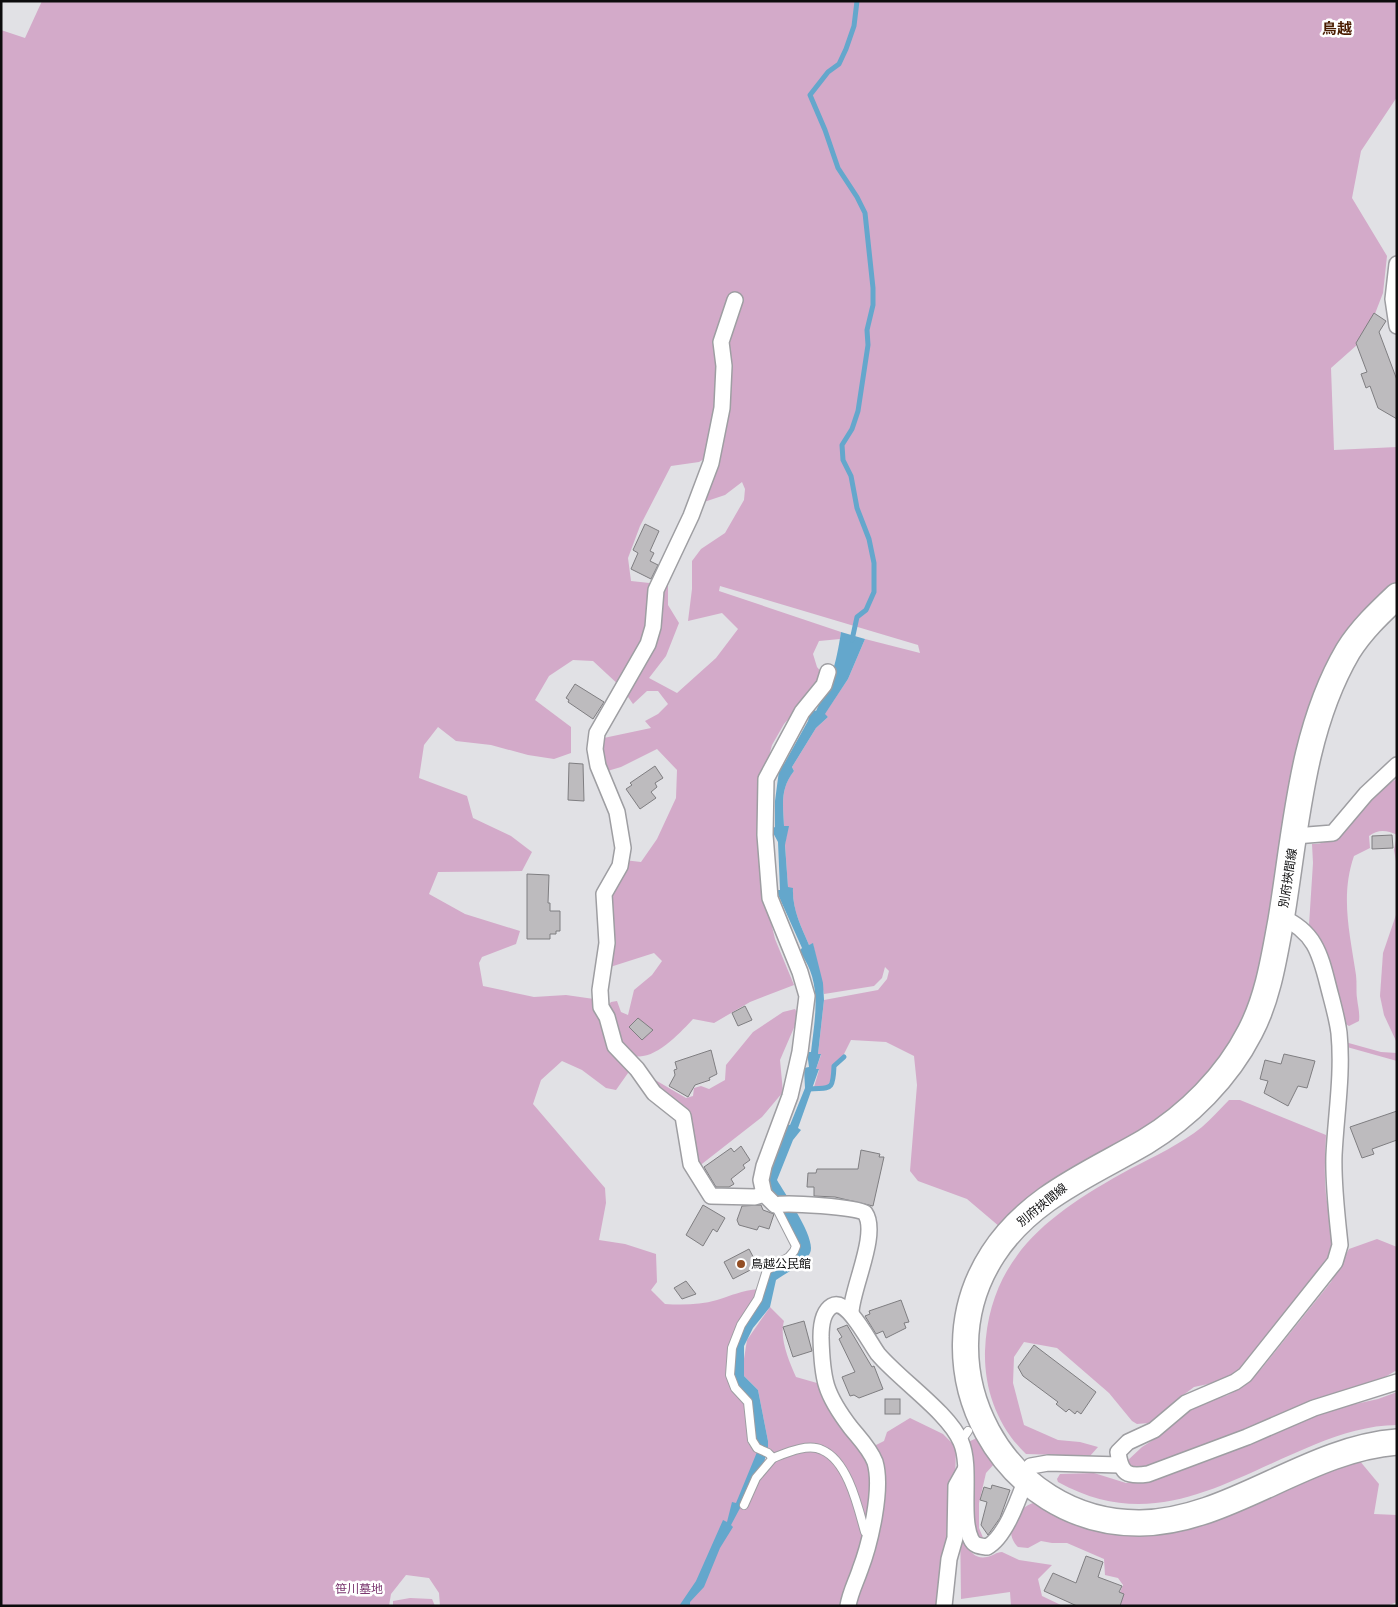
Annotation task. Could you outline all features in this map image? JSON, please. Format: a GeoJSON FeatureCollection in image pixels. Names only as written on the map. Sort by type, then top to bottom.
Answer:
{"type":"FeatureCollection","features":[{"type":"Feature","properties":{"kind":"main road","name":"別府挾間線"},"geometry":{"type":"LineString","coordinates":[[1397,596],[1370,622],[1348,650],[1327,696],[1315,730],[1306,765],[1281,918],[1264,1002],[1236,1058],[1216,1082],[1172,1123],[1148,1140],[1056,1192],[1013,1229],[1000,1243],[981,1275],[970,1307],[966,1338],[973,1436],[1005,1459],[1025,1480],[1058,1502],[1084,1514],[1123,1522],[1161,1521],[1179,1518],[1224,1502],[1335,1455],[1375,1444],[1397,1442]]}},
{"type":"Feature","properties":{"kind":"street"},"geometry":{"type":"LineString","coordinates":[[1397,264],[1393,299],[1397,326]]}},
{"type":"Feature","properties":{"kind":"street"},"geometry":{"type":"LineString","coordinates":[[735,300],[721,342],[724,366],[722,408],[712,463],[691,516],[656,590],[653,627],[648,644],[597,733],[595,740],[598,766],[617,812],[623,848],[620,866],[604,894],[607,943],[599,999],[615,1046],[636,1068],[654,1093],[683,1116],[692,1164],[711,1196],[755,1197],[777,1202],[854,1209],[862,1211],[868,1217],[868,1238],[852,1298],[851,1312]]}},
{"type":"Feature","properties":{"kind":"street"},"geometry":{"type":"LineString","coordinates":[[777,1202],[761,1180],[764,1166],[790,1096],[800,1052],[807,996],[800,972],[770,898],[769,864],[765,835],[766,779],[798,718],[824,685],[828,672]]}},
{"type":"Feature","properties":{"kind":"street"},"geometry":{"type":"LineString","coordinates":[[1295,836],[1333,833],[1366,794],[1397,765]]}},
{"type":"Feature","properties":{"kind":"street"},"geometry":{"type":"LineString","coordinates":[[1281,918],[1295,924],[1314,943],[1325,973],[1339,1033],[1340,1073],[1334,1173],[1340,1245],[1339,1254],[1329,1270],[1245,1375],[1235,1382],[1186,1403],[1154,1430],[1122,1447],[1118,1452],[1120,1465],[1126,1474],[1148,1474],[1247,1437],[1314,1408],[1397,1382]]}},
{"type":"Feature","properties":{"kind":"street"},"geometry":{"type":"LineString","coordinates":[[848,1606],[870,1536],[877,1485],[874,1461],[869,1450],[826,1390],[822,1366],[821,1334],[824,1316],[834,1305],[840,1305],[851,1312],[879,1355],[952,1426],[973,1436],[965,1455],[965,1470],[968,1527],[971,1540],[977,1546],[987,1547],[999,1537],[1018,1503],[1031,1466],[1048,1464],[1120,1465]]}},
{"type":"Feature","properties":{"kind":"street"},"geometry":{"type":"LineString","coordinates":[[944,1606],[949,1559],[955,1538],[956,1486],[965,1470]]}},
{"type":"Feature","properties":{"kind":"lane"},"geometry":{"type":"LineString","coordinates":[[777,1202],[795,1242],[794,1252],[767,1270],[758,1299],[741,1325],[732,1348],[730,1375],[735,1388],[748,1402],[752,1440],[757,1448],[770,1456],[814,1448],[822,1449],[831,1456],[849,1482],[865,1532],[870,1536]]}},
{"type":"Feature","properties":{"kind":"lane"},"geometry":{"type":"LineString","coordinates":[[744,1505],[756,1478],[770,1456]]}},
{"type":"Feature","properties":{"kind":"green space","name":"笹川墓地"},"geometry":{"type":"Polygon","coordinates":[[[42,1],[1397,1],[1397,97],[1361,151],[1352,198],[1387,256],[1383,293],[1366,337],[1331,368],[1334,450],[1397,447],[1397,581],[1355,624],[1289,817],[1260,967],[1247,1014],[1222,1057],[1183,1100],[1144,1128],[1089,1160],[1000,1227],[967,1199],[918,1181],[910,1171],[917,1085],[914,1056],[886,1042],[851,1040],[843,1056],[834,1066],[833,1077],[826,1088],[814,1087],[819,1070],[816,1069],[821,1055],[818,1054],[824,1000],[878,990],[887,979],[889,971],[885,967],[882,978],[874,986],[824,994],[813,944],[809,945],[798,917],[794,904],[793,889],[788,888],[785,844],[788,827],[784,826],[784,790],[794,771],[792,767],[816,728],[828,717],[824,715],[848,679],[865,639],[920,653],[918,645],[720,586],[719,591],[841,632],[840,639],[819,641],[813,654],[817,667],[822,673],[816,688],[784,724],[772,745],[763,778],[765,897],[775,939],[794,985],[750,1002],[714,1023],[693,1019],[670,1041],[650,1054],[640,1056],[631,1054],[623,1047],[606,1008],[611,1002],[617,1001],[621,1012],[628,1015],[634,990],[652,975],[662,961],[654,953],[607,968],[608,904],[624,860],[641,862],[657,839],[676,798],[677,770],[657,749],[621,767],[604,772],[599,739],[651,728],[645,721],[658,714],[668,704],[658,691],[647,691],[633,704],[621,687],[593,661],[573,660],[549,676],[535,700],[571,727],[571,753],[554,759],[528,755],[491,745],[456,741],[438,727],[424,745],[419,778],[467,796],[473,818],[511,836],[532,852],[522,871],[438,872],[429,894],[465,914],[520,931],[516,944],[482,957],[479,963],[483,986],[534,997],[566,995],[594,999],[627,1064],[628,1073],[616,1090],[606,1088],[582,1070],[562,1061],[541,1080],[533,1104],[605,1188],[606,1203],[599,1240],[625,1244],[656,1254],[657,1282],[651,1290],[665,1304],[704,1303],[759,1289],[728,1373],[745,1403],[748,1443],[753,1450],[770,1463],[799,1451],[821,1450],[835,1463],[848,1484],[863,1534],[843,1606],[440,1606],[439,1593],[429,1578],[406,1575],[391,1594],[389,1606],[1,1606],[1,30],[25,38],[42,1]],[[718,451],[699,462],[671,466],[640,526],[628,558],[631,581],[668,585],[668,605],[679,623],[666,656],[649,678],[677,693],[716,658],[738,629],[722,613],[688,621],[692,589],[692,561],[701,549],[725,533],[744,500],[745,489],[742,482],[725,495],[701,503],[718,451]]]}},
{"type":"Feature","properties":{"kind":"green space"},"geometry":{"type":"Polygon","coordinates":[[[1397,779],[1397,835],[1383,831],[1369,836],[1370,848],[1354,856],[1350,871],[1347,900],[1349,930],[1356,975],[1359,1021],[1349,1026],[1344,1023],[1328,957],[1323,945],[1309,925],[1313,863],[1312,844],[1323,843],[1334,837],[1376,795],[1397,779]]]}},
{"type":"Feature","properties":{"kind":"green space"},"geometry":{"type":"Polygon","coordinates":[[[1397,835],[1397,867],[1394,850],[1397,835]]]}},
{"type":"Feature","properties":{"kind":"green space"},"geometry":{"type":"Polygon","coordinates":[[[1397,912],[1397,1043],[1384,1015],[1380,996],[1383,953],[1397,912]]]}},
{"type":"Feature","properties":{"kind":"green space"},"geometry":{"type":"Polygon","coordinates":[[[795,1009],[799,1016],[780,1060],[783,1092],[762,1117],[698,1167],[691,1139],[645,1074],[686,1098],[693,1096],[694,1088],[701,1086],[709,1089],[725,1080],[726,1065],[753,1032],[783,1012],[795,1009]]]}},
{"type":"Feature","properties":{"kind":"green space"},"geometry":{"type":"Polygon","coordinates":[[[1345,1042],[1381,1052],[1397,1053],[1397,1061],[1347,1047],[1345,1042]]]}},
{"type":"Feature","properties":{"kind":"green space"},"geometry":{"type":"Polygon","coordinates":[[[1229,1100],[1240,1100],[1326,1135],[1325,1188],[1332,1236],[1328,1261],[1237,1373],[1213,1383],[1194,1387],[1178,1399],[1166,1413],[1149,1423],[1137,1424],[1132,1421],[1109,1393],[1057,1348],[1024,1342],[1014,1357],[1013,1383],[1024,1425],[1058,1440],[1080,1442],[1098,1447],[1090,1456],[1026,1454],[1000,1420],[990,1394],[985,1366],[989,1317],[998,1288],[1012,1263],[1030,1240],[1051,1220],[1102,1185],[1185,1139],[1202,1127],[1229,1100]]]}},
{"type":"Feature","properties":{"kind":"green space"},"geometry":{"type":"Polygon","coordinates":[[[1377,1239],[1397,1247],[1397,1370],[1373,1384],[1142,1468],[1133,1467],[1126,1462],[1142,1447],[1161,1435],[1173,1422],[1195,1406],[1228,1395],[1244,1386],[1262,1368],[1331,1282],[1349,1249],[1377,1239]]]}},
{"type":"Feature","properties":{"kind":"green space"},"geometry":{"type":"Polygon","coordinates":[[[770,1307],[784,1321],[784,1342],[796,1377],[817,1383],[865,1454],[873,1477],[865,1529],[853,1489],[822,1447],[775,1456],[768,1449],[758,1390],[744,1376],[743,1365],[747,1340],[770,1307]]]}},
{"type":"Feature","properties":{"kind":"green space"},"geometry":{"type":"Polygon","coordinates":[[[1397,1392],[1397,1425],[1366,1428],[1335,1437],[1221,1486],[1190,1496],[1158,1503],[1126,1503],[1093,1497],[1058,1482],[1057,1479],[1060,1474],[1094,1473],[1126,1483],[1147,1482],[1216,1458],[1333,1409],[1378,1399],[1397,1392]]]}},
{"type":"Feature","properties":{"kind":"green space"},"geometry":{"type":"Polygon","coordinates":[[[910,1418],[943,1434],[956,1447],[954,1521],[940,1606],[855,1606],[874,1533],[872,1447],[884,1441],[887,1432],[910,1418]]]}},
{"type":"Feature","properties":{"kind":"green space"},"geometry":{"type":"Polygon","coordinates":[[[977,1438],[995,1463],[986,1473],[979,1503],[979,1528],[984,1540],[978,1539],[974,1535],[968,1442],[977,1438]]]}},
{"type":"Feature","properties":{"kind":"green space"},"geometry":{"type":"Polygon","coordinates":[[[1359,1460],[1379,1484],[1374,1514],[1397,1515],[1397,1602],[1387,1606],[1114,1606],[1123,1585],[1118,1578],[1105,1575],[1104,1559],[1067,1543],[1041,1541],[1028,1548],[1018,1547],[1011,1535],[1011,1528],[1016,1516],[1026,1506],[1033,1503],[1102,1530],[1314,1476],[1359,1460]]]}},
{"type":"Feature","properties":{"kind":"green space"},"geometry":{"type":"Polygon","coordinates":[[[960,1520],[967,1545],[974,1555],[987,1557],[1002,1552],[1019,1560],[1052,1565],[1038,1579],[1042,1596],[1063,1606],[1011,1606],[1010,1592],[961,1599],[960,1520]]]}},
{"type":"Feature","properties":{"kind":"green space"},"geometry":{"type":"Polygon","coordinates":[[[410,1598],[432,1599],[435,1606],[393,1606],[393,1601],[410,1598]]]}},
{"type":"Feature","properties":{"kind":"water"},"geometry":{"type":"Polygon","coordinates":[[[841,632],[865,639],[848,679],[825,714],[828,717],[816,728],[792,767],[794,771],[786,784],[783,804],[784,826],[789,826],[785,845],[788,887],[793,888],[794,903],[798,917],[809,945],[813,943],[823,983],[824,1000],[818,1054],[821,1054],[816,1069],[819,1069],[798,1128],[801,1130],[793,1140],[777,1180],[805,1227],[811,1246],[810,1253],[799,1265],[776,1280],[770,1307],[753,1328],[744,1346],[744,1376],[758,1390],[768,1441],[768,1449],[763,1465],[731,1525],[733,1527],[720,1548],[704,1587],[690,1602],[690,1606],[679,1606],[696,1581],[723,1520],[727,1522],[732,1502],[736,1503],[757,1452],[753,1411],[750,1401],[733,1377],[735,1345],[744,1324],[760,1303],[769,1273],[791,1258],[801,1246],[768,1185],[771,1170],[783,1140],[786,1124],[790,1125],[805,1088],[804,1068],[809,1067],[807,1052],[811,1052],[816,1000],[812,975],[799,951],[802,948],[776,890],[780,890],[778,842],[771,829],[775,827],[775,801],[780,763],[784,764],[808,721],[811,708],[816,711],[832,673],[841,632]]]}},
{"type":"Feature","properties":{"kind":"building"},"geometry":{"type":"Polygon","coordinates":[[[1374,313],[1386,321],[1379,332],[1397,380],[1397,419],[1378,408],[1370,386],[1366,388],[1361,374],[1367,372],[1356,343],[1374,313]]]}},
{"type":"Feature","properties":{"kind":"building"},"geometry":{"type":"Polygon","coordinates":[[[645,524],[659,531],[650,551],[654,553],[650,561],[658,565],[651,579],[631,569],[638,553],[633,550],[645,524]]]}},
{"type":"Feature","properties":{"kind":"building"},"geometry":{"type":"Polygon","coordinates":[[[575,684],[604,702],[593,719],[568,702],[569,700],[566,698],[575,684]]]}},
{"type":"Feature","properties":{"kind":"building"},"geometry":{"type":"Polygon","coordinates":[[[569,763],[583,764],[584,801],[568,800],[569,763]]]}},
{"type":"Feature","properties":{"kind":"building"},"geometry":{"type":"Polygon","coordinates":[[[655,766],[663,778],[655,783],[657,787],[651,792],[656,798],[640,809],[626,789],[632,785],[630,783],[655,766]]]}},
{"type":"Feature","properties":{"kind":"building"},"geometry":{"type":"Polygon","coordinates":[[[1392,835],[1393,848],[1372,849],[1372,836],[1392,835]]]}},
{"type":"Feature","properties":{"kind":"building"},"geometry":{"type":"Polygon","coordinates":[[[527,874],[549,875],[548,903],[550,903],[550,911],[560,911],[560,931],[556,931],[556,934],[550,934],[550,939],[527,939],[527,874]]]}},
{"type":"Feature","properties":{"kind":"building"},"geometry":{"type":"Polygon","coordinates":[[[745,1006],[752,1020],[738,1026],[732,1013],[745,1006]]]}},
{"type":"Feature","properties":{"kind":"building"},"geometry":{"type":"Polygon","coordinates":[[[638,1018],[653,1030],[642,1040],[629,1027],[638,1018]]]}},
{"type":"Feature","properties":{"kind":"building"},"geometry":{"type":"Polygon","coordinates":[[[711,1050],[717,1074],[709,1078],[710,1080],[695,1085],[688,1097],[669,1086],[675,1075],[674,1070],[677,1069],[675,1062],[711,1050]]]}},
{"type":"Feature","properties":{"kind":"building"},"geometry":{"type":"Polygon","coordinates":[[[1284,1054],[1315,1061],[1307,1088],[1298,1086],[1288,1106],[1264,1093],[1268,1081],[1260,1079],[1265,1060],[1281,1064],[1284,1054]]]}},
{"type":"Feature","properties":{"kind":"building"},"geometry":{"type":"Polygon","coordinates":[[[1397,1111],[1397,1140],[1372,1149],[1374,1154],[1362,1158],[1350,1127],[1397,1111]]]}},
{"type":"Feature","properties":{"kind":"building"},"geometry":{"type":"Polygon","coordinates":[[[741,1146],[750,1160],[743,1165],[745,1168],[731,1179],[734,1184],[729,1187],[716,1187],[704,1167],[731,1148],[734,1152],[741,1146]]]}},
{"type":"Feature","properties":{"kind":"building"},"geometry":{"type":"Polygon","coordinates":[[[861,1150],[880,1154],[879,1157],[884,1157],[873,1206],[835,1197],[814,1196],[814,1187],[807,1187],[808,1173],[816,1173],[817,1169],[858,1169],[861,1150]]]}},
{"type":"Feature","properties":{"kind":"building"},"geometry":{"type":"Polygon","coordinates":[[[703,1205],[725,1218],[717,1232],[713,1229],[703,1246],[686,1235],[703,1205]]]}},
{"type":"Feature","properties":{"kind":"building"},"geometry":{"type":"Polygon","coordinates":[[[761,1205],[763,1210],[774,1214],[769,1229],[759,1226],[757,1230],[739,1225],[737,1220],[742,1206],[761,1205]]]}},
{"type":"Feature","properties":{"kind":"building","name":"鳥越公民館"},"geometry":{"type":"Polygon","coordinates":[[[749,1249],[758,1266],[733,1279],[724,1262],[749,1249]]]}},
{"type":"Feature","properties":{"kind":"building"},"geometry":{"type":"Polygon","coordinates":[[[686,1281],[696,1294],[682,1299],[674,1288],[686,1281]]]}},
{"type":"Feature","properties":{"kind":"building"},"geometry":{"type":"Polygon","coordinates":[[[901,1300],[909,1322],[904,1323],[906,1328],[886,1338],[883,1331],[876,1334],[865,1316],[870,1314],[869,1311],[901,1300]]]}},
{"type":"Feature","properties":{"kind":"building"},"geometry":{"type":"Polygon","coordinates":[[[804,1321],[812,1351],[793,1357],[783,1327],[804,1321]]]}},
{"type":"Feature","properties":{"kind":"building"},"geometry":{"type":"Polygon","coordinates":[[[847,1325],[872,1367],[874,1366],[883,1389],[859,1398],[854,1395],[850,1396],[842,1377],[855,1372],[839,1339],[842,1337],[837,1329],[847,1325]]]}},
{"type":"Feature","properties":{"kind":"building"},"geometry":{"type":"Polygon","coordinates":[[[1034,1345],[1096,1392],[1081,1414],[1077,1411],[1075,1414],[1069,1409],[1066,1412],[1056,1404],[1058,1402],[1023,1376],[1018,1367],[1034,1345]]]}},
{"type":"Feature","properties":{"kind":"building"},"geometry":{"type":"Polygon","coordinates":[[[885,1399],[900,1399],[900,1414],[885,1414],[885,1399]]]}},
{"type":"Feature","properties":{"kind":"building"},"geometry":{"type":"Polygon","coordinates":[[[992,1485],[1010,1490],[1000,1518],[988,1535],[981,1525],[987,1502],[980,1500],[984,1487],[991,1489],[992,1485]]]}},
{"type":"Feature","properties":{"kind":"building"},"geometry":{"type":"Polygon","coordinates":[[[1086,1556],[1103,1562],[1098,1577],[1122,1586],[1119,1592],[1124,1594],[1120,1606],[1077,1606],[1044,1591],[1053,1573],[1076,1583],[1086,1556]]]}},
{"type":"Feature","properties":{"kind":"waterway"},"geometry":{"type":"LineString","coordinates":[[852,640],[857,617],[866,610],[874,592],[874,563],[869,539],[857,508],[851,476],[843,460],[842,445],[852,429],[858,411],[868,345],[867,330],[873,305],[873,288],[865,213],[838,168],[810,95],[828,72],[839,64],[854,26],[857,1]]}},
{"type":"Feature","properties":{"kind":"waterway"},"geometry":{"type":"LineString","coordinates":[[809,1089],[829,1087],[833,1081],[834,1066],[844,1057]]}},
{"type":"Feature","properties":{"kind":"place","name":"鳥越公民館"},"geometry":{"type":"Point","coordinates":[741,1264]}},
{"type":"Feature","properties":{"kind":"district","name":"鳥越"},"geometry":{"type":"Point","coordinates":[1337,29]}}]}
